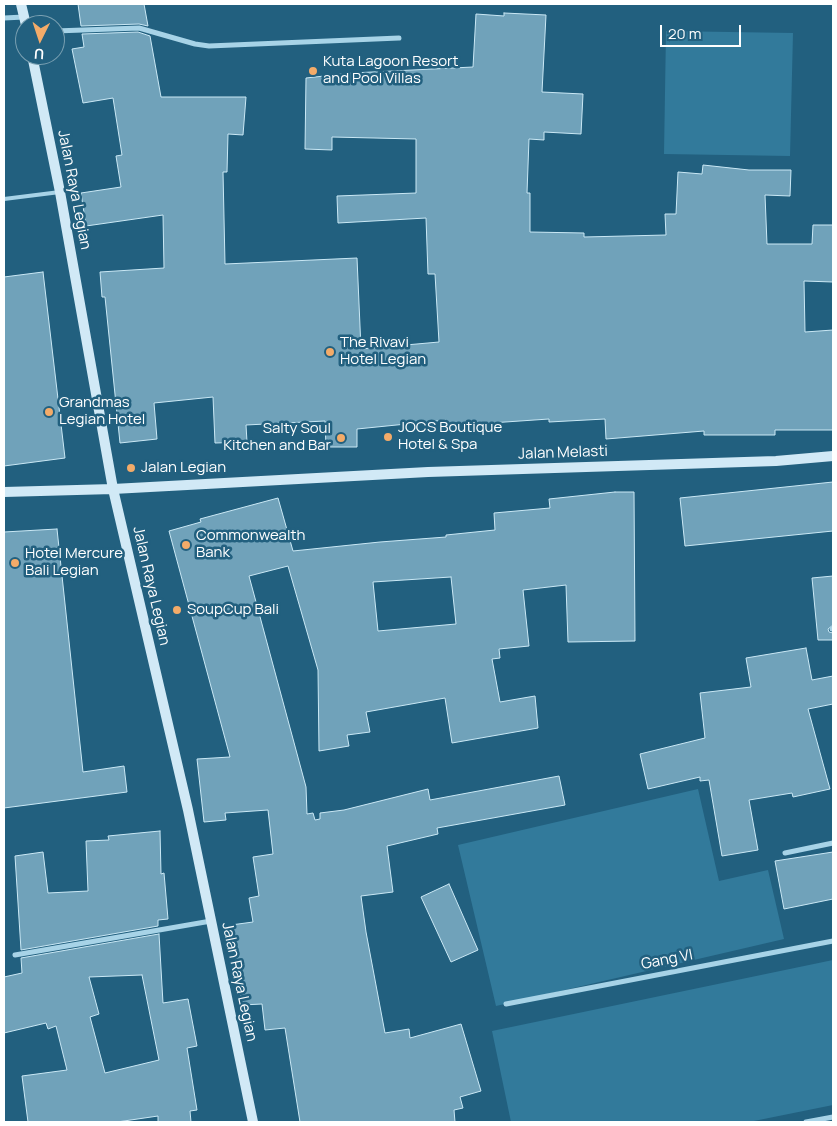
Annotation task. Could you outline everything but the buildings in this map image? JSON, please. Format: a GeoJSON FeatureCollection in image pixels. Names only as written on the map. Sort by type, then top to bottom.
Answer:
{"type":"FeatureCollection","features":[{"type":"Feature","properties":{"kind":"main road","name":"Jalan Raya Legian"},"geometry":{"type":"LineString","coordinates":[[34,65],[60,192],[113,489],[211,921],[253,1122]]}},
{"type":"Feature","properties":{"kind":"main road","name":"Jalan Melasti"},"geometry":{"type":"LineString","coordinates":[[4,492],[113,489],[428,472],[776,461],[833,456]]}},
{"type":"Feature","properties":{"kind":"street"},"geometry":{"type":"LineString","coordinates":[[65,31],[139,28],[195,44],[209,46],[399,38]]}},
{"type":"Feature","properties":{"kind":"street"},"geometry":{"type":"LineString","coordinates":[[785,853],[833,843]]}},
{"type":"Feature","properties":{"kind":"street"},"geometry":{"type":"LineString","coordinates":[[15,956],[211,921]]}},
{"type":"Feature","properties":{"kind":"street","name":"Gang VI"},"geometry":{"type":"LineString","coordinates":[[506,1004],[833,942]]}},
{"type":"Feature","properties":{"kind":"street"},"geometry":{"type":"LineString","coordinates":[[806,1122],[833,1117]]}},
{"type":"Feature","properties":{"kind":"lane"},"geometry":{"type":"LineString","coordinates":[[4,198],[60,192]]}},
{"type":"Feature","properties":{"kind":"shaded area"},"geometry":{"type":"Polygon","coordinates":[[[666,31],[793,33],[790,156],[664,154],[666,31]]]}},
{"type":"Feature","properties":{"kind":"shaded area"},"geometry":{"type":"Polygon","coordinates":[[[698,789],[719,881],[768,870],[784,939],[496,1006],[458,845],[698,789]]]}},
{"type":"Feature","properties":{"kind":"shaded area"},"geometry":{"type":"Polygon","coordinates":[[[833,960],[833,1105],[749,1122],[511,1122],[492,1031],[833,960]]]}},
{"type":"Feature","properties":{"kind":"place","name":"Kuta Lagoon Resort and Pool Villas"},"geometry":{"type":"Point","coordinates":[313,71]}},
{"type":"Feature","properties":{"kind":"place","name":"The Rivavi Hotel Legian"},"geometry":{"type":"Point","coordinates":[330,352]}},
{"type":"Feature","properties":{"kind":"place","name":"Grandmas Legian Hotel"},"geometry":{"type":"Point","coordinates":[49,412]}},
{"type":"Feature","properties":{"kind":"place","name":"JOCS Boutique Hotel & Spa"},"geometry":{"type":"Point","coordinates":[388,437]}},
{"type":"Feature","properties":{"kind":"place","name":"Salty Soul Kitchen and Bar"},"geometry":{"type":"Point","coordinates":[341,438]}},
{"type":"Feature","properties":{"kind":"place","name":"Jalan Legian"},"geometry":{"type":"Point","coordinates":[131,468]}},
{"type":"Feature","properties":{"kind":"place","name":"Commonwealth Bank"},"geometry":{"type":"Point","coordinates":[186,545]}},
{"type":"Feature","properties":{"kind":"place","name":"Hotel Mercure Bali Legian"},"geometry":{"type":"Point","coordinates":[15,563]}},
{"type":"Feature","properties":{"kind":"place","name":"SoupCup Bali"},"geometry":{"type":"Point","coordinates":[177,610]}}]}
